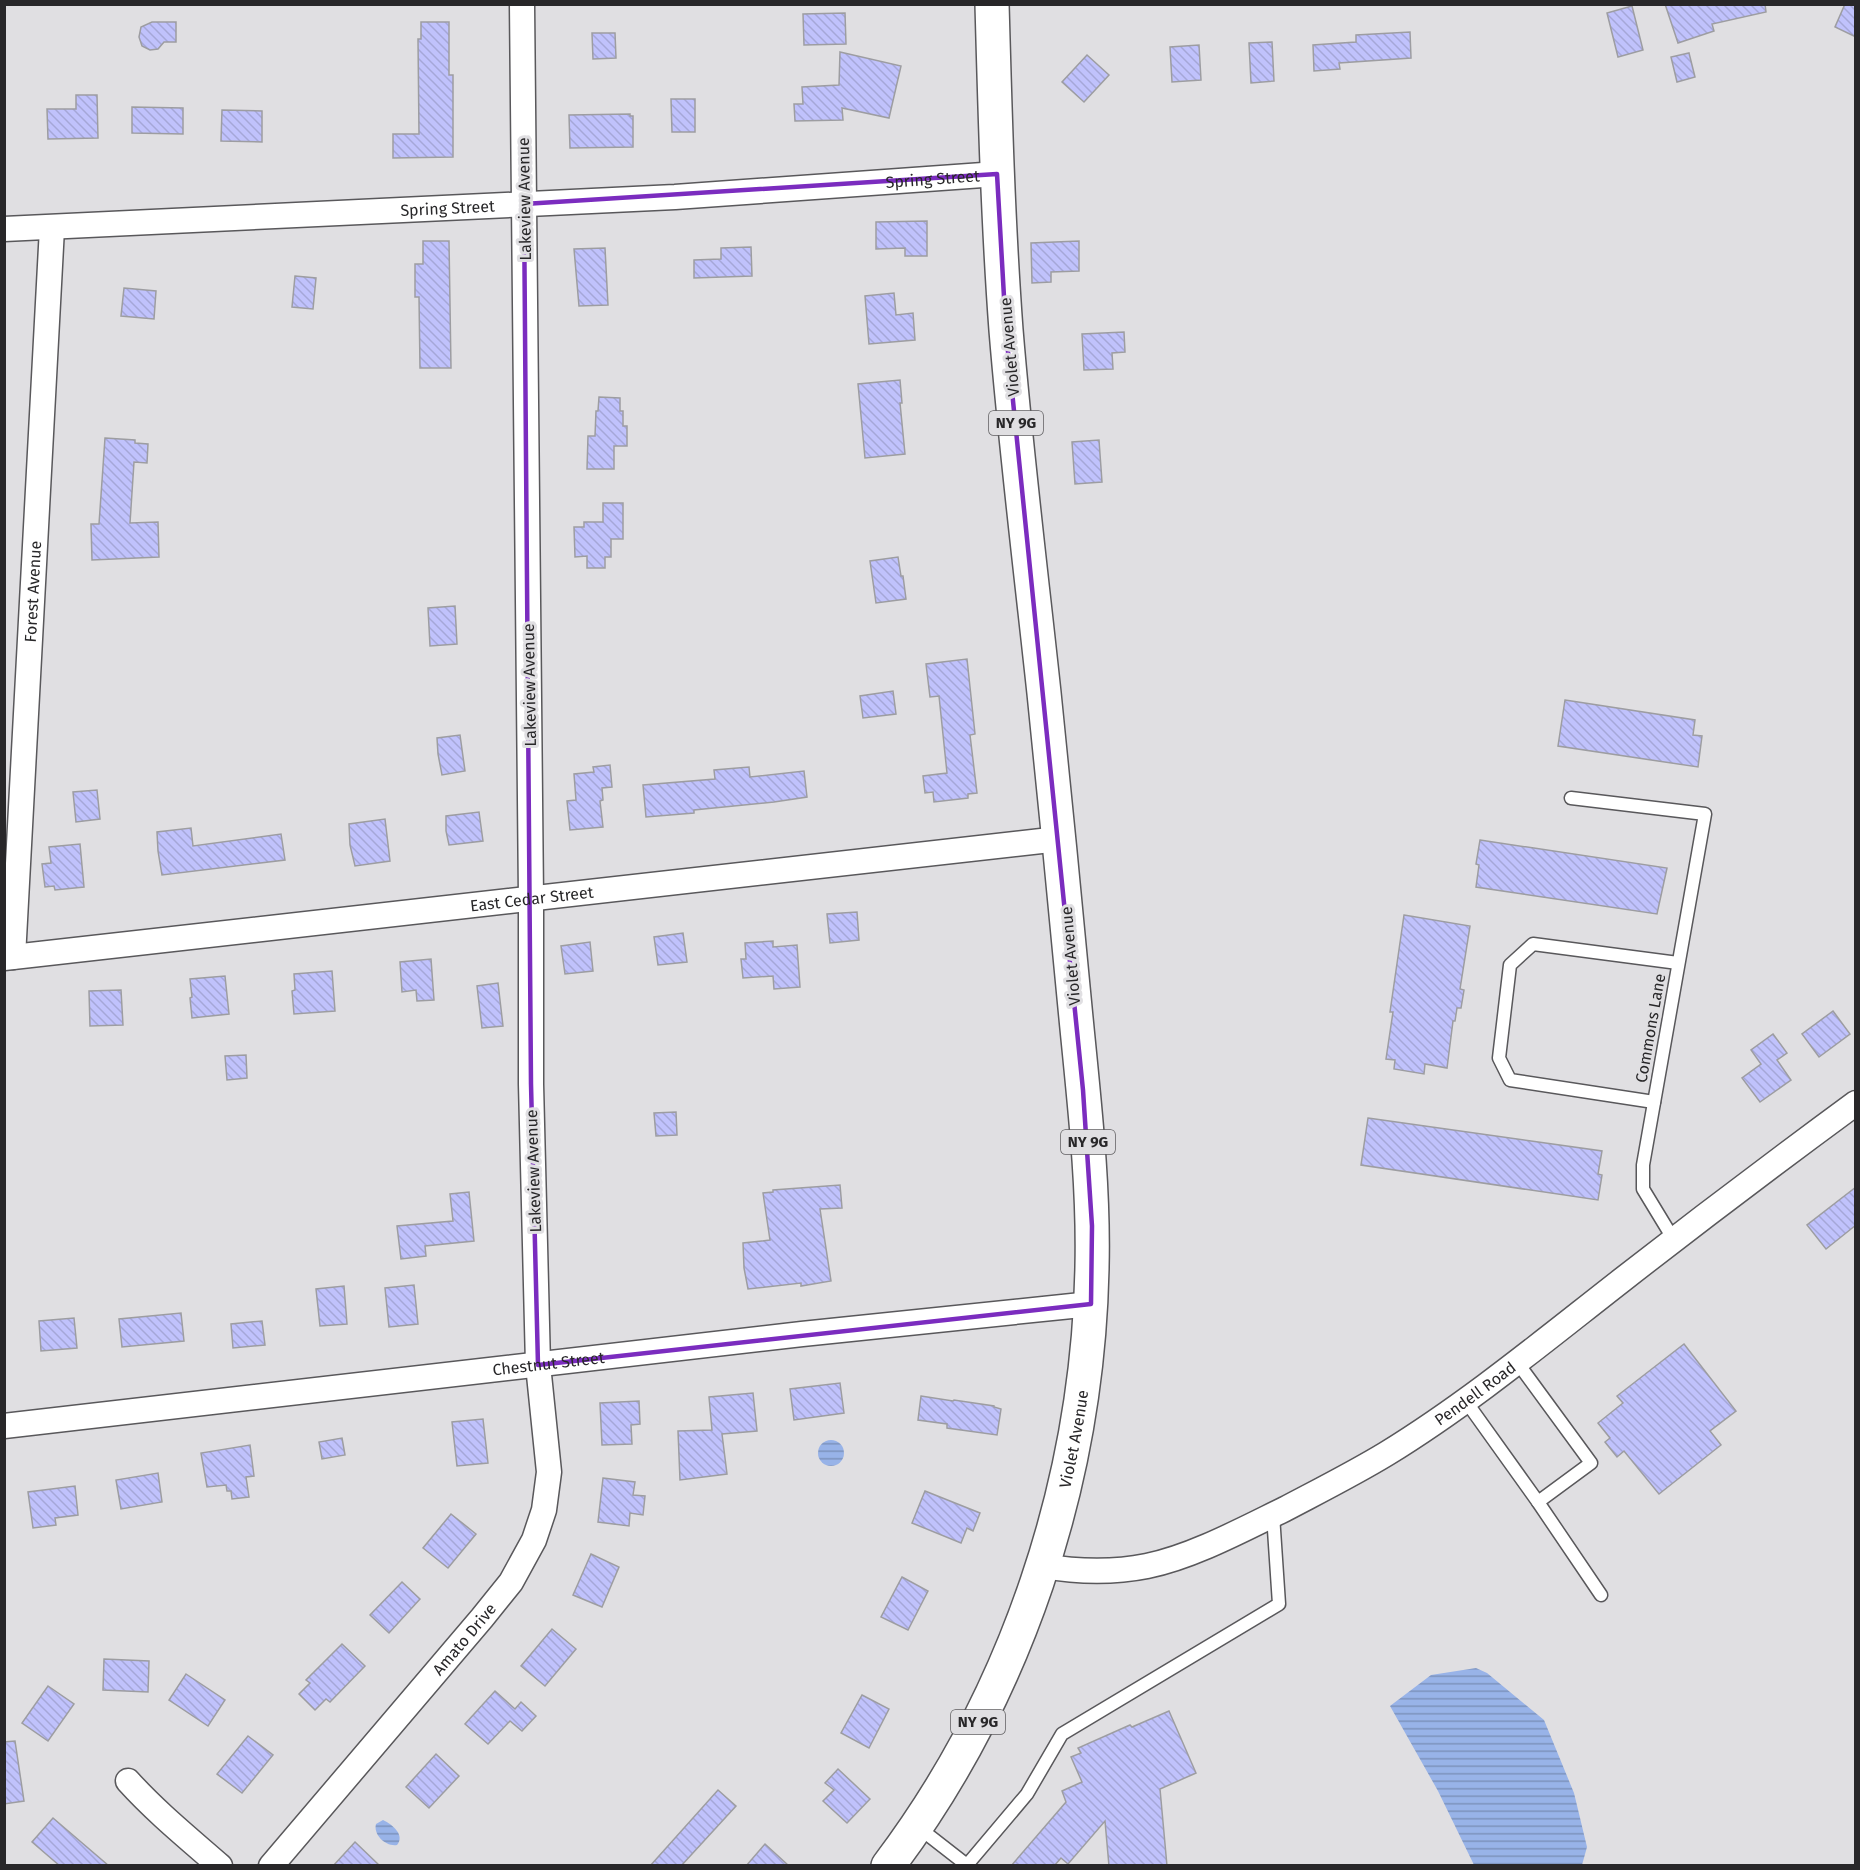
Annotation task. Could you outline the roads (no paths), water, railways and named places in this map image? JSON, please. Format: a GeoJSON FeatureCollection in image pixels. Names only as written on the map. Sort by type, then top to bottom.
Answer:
{"type":"FeatureCollection","features":[{"type":"Feature","properties":{"kind":"main road","name":"Violet Avenue"},"geometry":{"type":"LineString","coordinates":[[888,1866],[917,1826],[961,1754],[986,1706],[1019,1632],[1058,1512],[1083,1389],[1091,1304],[1092,1226],[1088,1138],[1006,332],[997,174],[992,4]]}},
{"type":"Feature","properties":{"kind":"street","name":"Lakeview Avenue"},"geometry":{"type":"LineString","coordinates":[[522,4],[531,1084],[538,1365]]}},
{"type":"Feature","properties":{"kind":"street","name":"Spring Street"},"geometry":{"type":"LineString","coordinates":[[4,230],[675,197],[997,174]]}},
{"type":"Feature","properties":{"kind":"street","name":"Forest Avenue"},"geometry":{"type":"LineString","coordinates":[[9,957],[52,228]]}},
{"type":"Feature","properties":{"kind":"street","name":"East Cedar Street"},"geometry":{"type":"LineString","coordinates":[[9,957],[1059,839]]}},
{"type":"Feature","properties":{"kind":"street","name":"Pendell Road"},"geometry":{"type":"LineString","coordinates":[[1042,1566],[1089,1571],[1120,1571],[1150,1565],[1210,1544],[1273,1515],[1386,1454],[1517,1362],[1856,1103]]}},
{"type":"Feature","properties":{"kind":"street","name":"Chestnut Street"},"geometry":{"type":"LineString","coordinates":[[4,1426],[802,1334],[1091,1304]]}},
{"type":"Feature","properties":{"kind":"street","name":"Amato Drive"},"geometry":{"type":"LineString","coordinates":[[271,1866],[482,1618],[511,1582],[534,1540],[544,1510],[549,1472],[538,1365]]}},
{"type":"Feature","properties":{"kind":"street"},"geometry":{"type":"LineString","coordinates":[[128,1780],[149,1804],[220,1866]]}},
{"type":"Feature","properties":{"kind":"lane","name":"Commons Lane"},"geometry":{"type":"LineString","coordinates":[[1571,798],[1705,814],[1643,1165],[1643,1189],[1674,1240]]}},
{"type":"Feature","properties":{"kind":"lane"},"geometry":{"type":"LineString","coordinates":[[1654,1102],[1510,1080],[1499,1058],[1510,965],[1533,944],[1678,963]]}},
{"type":"Feature","properties":{"kind":"lane"},"geometry":{"type":"LineString","coordinates":[[1517,1362],[1591,1463],[1538,1502]]}},
{"type":"Feature","properties":{"kind":"lane"},"geometry":{"type":"LineString","coordinates":[[1465,1400],[1601,1595]]}},
{"type":"Feature","properties":{"kind":"lane"},"geometry":{"type":"LineString","coordinates":[[917,1826],[967,1865],[1027,1794],[1062,1734],[1279,1604],[1273,1515]]}},
{"type":"Feature","properties":{"kind":"water"},"geometry":{"type":"Polygon","coordinates":[[[831,1440],[840,1444],[844,1453],[840,1462],[831,1466],[822,1462],[818,1453],[822,1444],[831,1440]]]}},
{"type":"Feature","properties":{"kind":"water"},"geometry":{"type":"Polygon","coordinates":[[[1476,1668],[1487,1673],[1544,1720],[1574,1793],[1587,1847],[1582,1865],[1474,1865],[1438,1791],[1390,1706],[1431,1675],[1476,1668]]]}},
{"type":"Feature","properties":{"kind":"water"},"geometry":{"type":"Polygon","coordinates":[[[383,1820],[394,1827],[399,1834],[397,1845],[389,1844],[378,1836],[376,1824],[383,1820]]]}}]}
